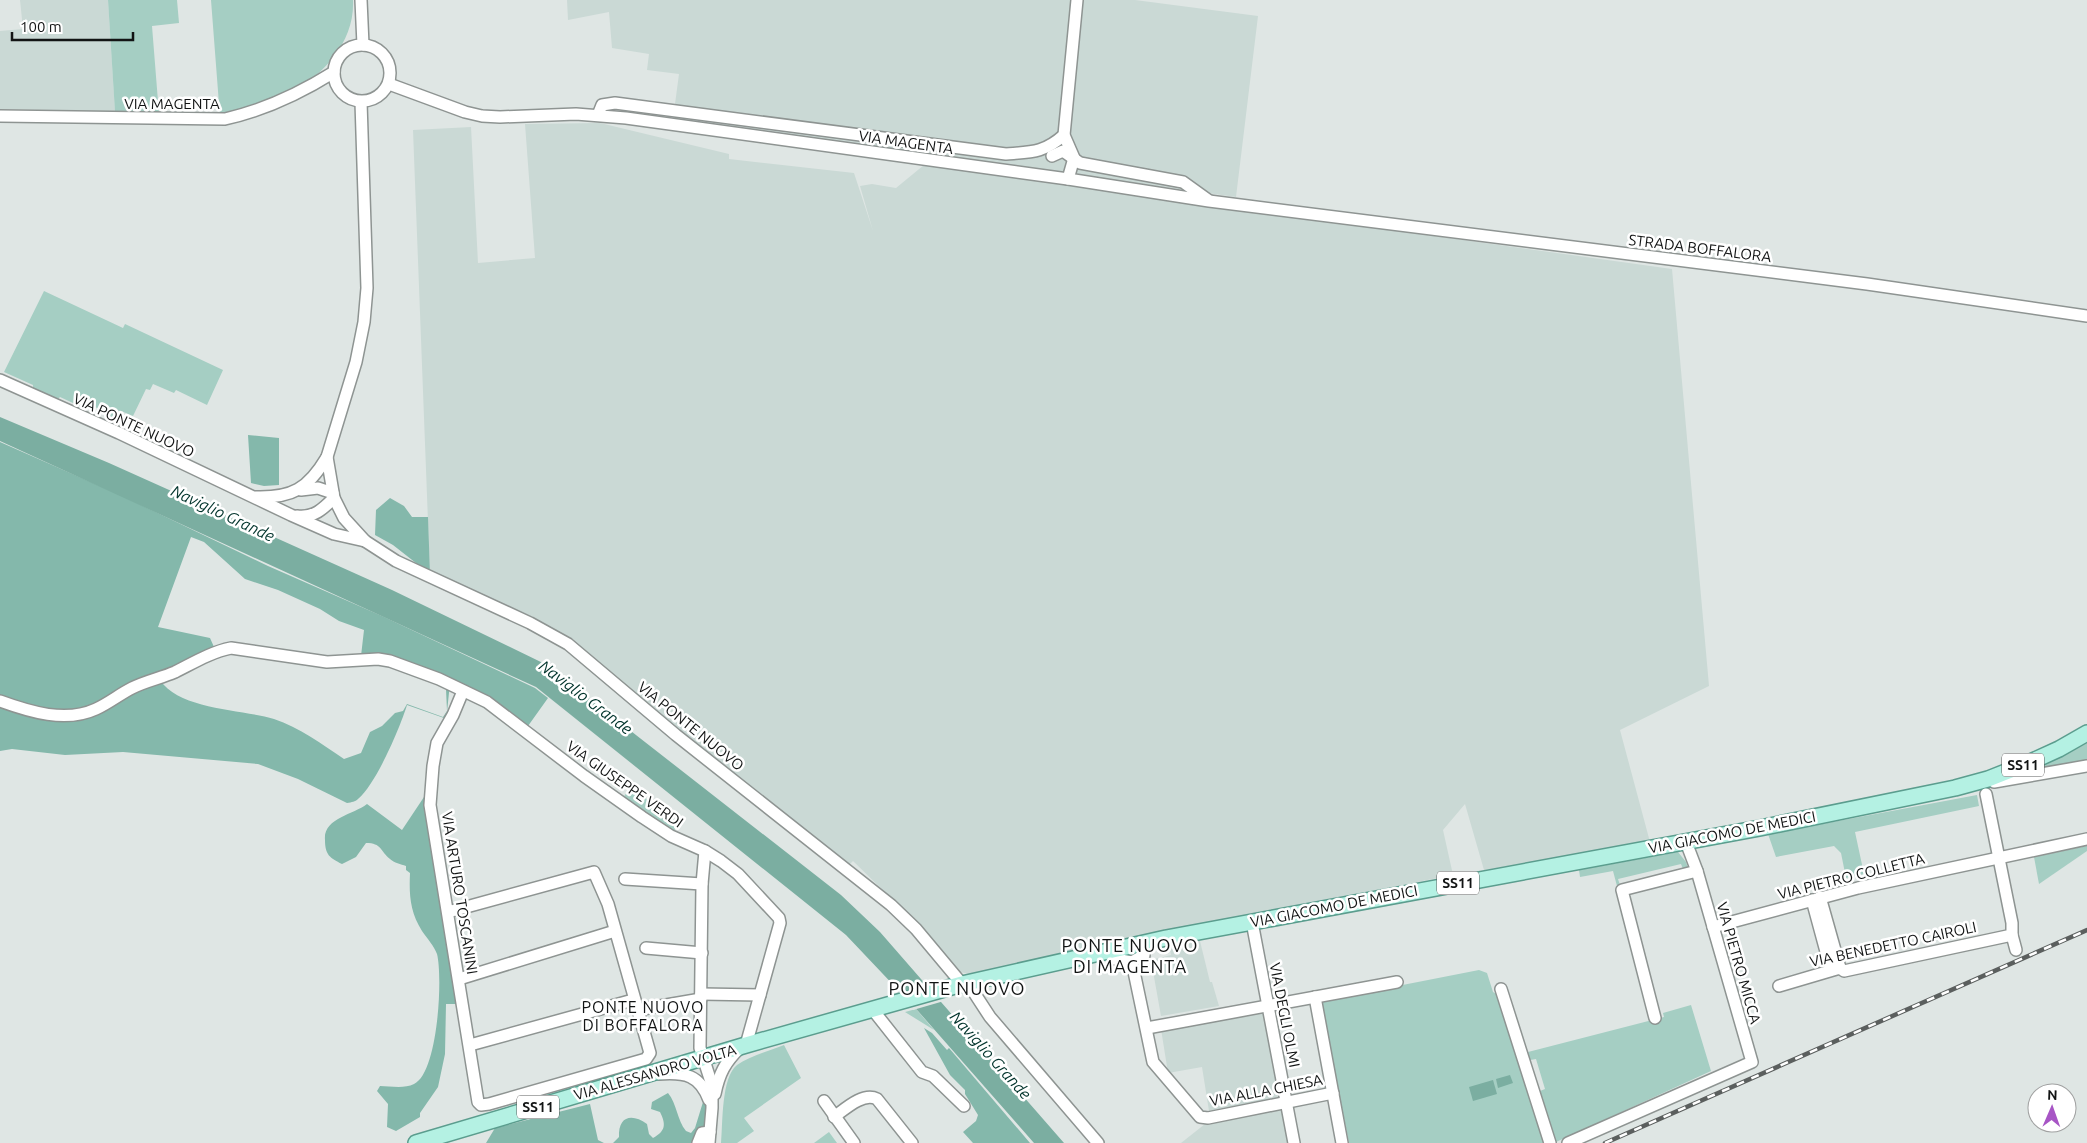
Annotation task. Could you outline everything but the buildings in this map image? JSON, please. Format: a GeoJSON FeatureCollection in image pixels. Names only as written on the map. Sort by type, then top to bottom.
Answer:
{"type":"FeatureCollection","features":[{"type":"Feature","properties":{"kind":"main road","name":"SS11"},"geometry":{"type":"LineString","coordinates":[[1955,788],[1988,779],[2026,764],[2059,750],[2087,733]]}},
{"type":"Feature","properties":{"kind":"main road","name":"VIA GIACOMO DE MEDICI"},"geometry":{"type":"LineString","coordinates":[[956,986],[1143,943],[1686,842],[1955,788]]}},
{"type":"Feature","properties":{"kind":"main road","name":"SS11"},"geometry":{"type":"LineString","coordinates":[[744,1046],[956,986]]}},
{"type":"Feature","properties":{"kind":"main road","name":"VIA ALESSANDRO VOLTA"},"geometry":{"type":"LineString","coordinates":[[416,1143],[744,1046]]}},
{"type":"Feature","properties":{"kind":"street"},"geometry":{"type":"LineString","coordinates":[[362,0],[363,45]]}},
{"type":"Feature","properties":{"kind":"street"},"geometry":{"type":"LineString","coordinates":[[1068,179],[1074,158],[1064,135],[1077,0]]}},
{"type":"Feature","properties":{"kind":"street"},"geometry":{"type":"LineString","coordinates":[[363,45],[380,51],[390,66],[389,84],[378,97],[361,102],[345,96],[335,81],[334,72],[336,64],[346,50],[363,45]]}},
{"type":"Feature","properties":{"kind":"street","name":"VIA MAGENTA"},"geometry":{"type":"LineString","coordinates":[[0,116],[225,119],[249,114],[272,106],[303,92],[334,72]]}},
{"type":"Feature","properties":{"kind":"street","name":"VIA MAGENTA"},"geometry":{"type":"LineString","coordinates":[[389,84],[465,112],[482,116],[598,115],[1068,179],[1209,201],[1308,213]]}},
{"type":"Feature","properties":{"kind":"street"},"geometry":{"type":"LineString","coordinates":[[327,458],[356,362],[368,288],[361,102]]}},
{"type":"Feature","properties":{"kind":"street","name":"VIA MAGENTA"},"geometry":{"type":"LineString","coordinates":[[598,115],[602,105],[615,103],[1006,154],[1062,151],[1080,162],[1183,182],[1209,201]]}},
{"type":"Feature","properties":{"kind":"street"},"geometry":{"type":"LineString","coordinates":[[1053,177],[1051,151],[1064,135]]}},
{"type":"Feature","properties":{"kind":"street","name":"STRADA BOFFALORA"},"geometry":{"type":"LineString","coordinates":[[1308,213],[1867,284],[2087,316]]}},
{"type":"Feature","properties":{"kind":"street","name":"VIA PONTE NUOVO"},"geometry":{"type":"LineString","coordinates":[[0,380],[334,534],[365,541]]}},
{"type":"Feature","properties":{"kind":"street","name":"VIA PONTE NUOVO"},"geometry":{"type":"LineString","coordinates":[[296,491],[312,480],[327,458]]}},
{"type":"Feature","properties":{"kind":"street","name":"VIA PONTE NUOVO"},"geometry":{"type":"LineString","coordinates":[[327,458],[333,496],[344,518],[365,541],[396,561],[530,623],[568,644],[676,735],[891,905],[916,929],[956,986],[972,991],[990,1017],[1098,1143]]}},
{"type":"Feature","properties":{"kind":"street","name":"VIA PONTE NUOVO"},"geometry":{"type":"LineString","coordinates":[[256,497],[277,498],[296,491],[318,488],[333,496]]}},
{"type":"Feature","properties":{"kind":"street","name":"VIA PONTE NUOVO"},"geometry":{"type":"LineString","coordinates":[[291,515],[305,517],[317,514],[333,496]]}},
{"type":"Feature","properties":{"kind":"street","name":"VIA GIUSEPPE VERDI"},"geometry":{"type":"LineString","coordinates":[[0,701],[52,715],[72,716],[81,714],[98,708],[132,688],[174,672],[222,650],[231,648],[327,662],[378,659],[405,666],[487,702],[584,776],[671,836],[705,851],[738,874],[779,918],[773,951],[744,1046]]}},
{"type":"Feature","properties":{"kind":"street","name":"VIA ARTURO TOSCANINI"},"geometry":{"type":"LineString","coordinates":[[463,691],[438,743],[433,766],[430,805],[477,1096],[481,1104]]}},
{"type":"Feature","properties":{"kind":"street"},"geometry":{"type":"LineString","coordinates":[[1955,788],[2087,766]]}},
{"type":"Feature","properties":{"kind":"street"},"geometry":{"type":"LineString","coordinates":[[1986,794],[2016,950]]}},
{"type":"Feature","properties":{"kind":"street","name":"VIA PIETRO COLLETTA"},"geometry":{"type":"LineString","coordinates":[[1713,927],[1816,899],[2087,839]]}},
{"type":"Feature","properties":{"kind":"street","name":"VIA PIETRO MICCA"},"geometry":{"type":"LineString","coordinates":[[1568,1143],[1752,1062],[1697,871],[1686,842]]}},
{"type":"Feature","properties":{"kind":"street"},"geometry":{"type":"LineString","coordinates":[[698,1143],[702,1134],[710,1138],[712,1108],[712,1085],[700,1048],[702,884],[705,851]]}},
{"type":"Feature","properties":{"kind":"street"},"geometry":{"type":"LineString","coordinates":[[1655,1018],[1622,890],[1697,871]]}},
{"type":"Feature","properties":{"kind":"street"},"geometry":{"type":"LineString","coordinates":[[448,912],[594,872],[608,904],[635,1005]]}},
{"type":"Feature","properties":{"kind":"street"},"geometry":{"type":"LineString","coordinates":[[625,879],[702,884]]}},
{"type":"Feature","properties":{"kind":"street"},"geometry":{"type":"LineString","coordinates":[[1816,899],[1835,969]]}},
{"type":"Feature","properties":{"kind":"street","name":"VIA DEGLI OLMI"},"geometry":{"type":"LineString","coordinates":[[1252,922],[1294,1143]]}},
{"type":"Feature","properties":{"kind":"street"},"geometry":{"type":"LineString","coordinates":[[459,979],[615,931]]}},
{"type":"Feature","properties":{"kind":"street","name":"VIA BENEDETTO CAIROLI"},"geometry":{"type":"LineString","coordinates":[[1779,986],[1835,969],[1844,971],[2012,935]]}},
{"type":"Feature","properties":{"kind":"street"},"geometry":{"type":"LineString","coordinates":[[1112,950],[1116,959],[1132,962],[1144,955],[1143,943]]}},
{"type":"Feature","properties":{"kind":"street"},"geometry":{"type":"LineString","coordinates":[[646,948],[702,953]]}},
{"type":"Feature","properties":{"kind":"street","name":"VIA ALLA CHIESA"},"geometry":{"type":"LineString","coordinates":[[1132,962],[1153,1062],[1200,1117],[1208,1118],[1333,1093]]}},
{"type":"Feature","properties":{"kind":"street"},"geometry":{"type":"LineString","coordinates":[[1147,1028],[1397,982]]}},
{"type":"Feature","properties":{"kind":"street"},"geometry":{"type":"LineString","coordinates":[[1501,989],[1550,1143]]}},
{"type":"Feature","properties":{"kind":"street"},"geometry":{"type":"LineString","coordinates":[[470,1045],[635,1005],[701,996],[760,995]]}},
{"type":"Feature","properties":{"kind":"street"},"geometry":{"type":"LineString","coordinates":[[1315,997],[1342,1143]]}},
{"type":"Feature","properties":{"kind":"street","name":"VIA ALESSANDRO VOLTA"},"geometry":{"type":"LineString","coordinates":[[481,1104],[646,1059],[650,1053],[635,1005]]}},
{"type":"Feature","properties":{"kind":"street"},"geometry":{"type":"LineString","coordinates":[[873,1010],[922,1072],[933,1076],[964,1106]]}},
{"type":"Feature","properties":{"kind":"street"},"geometry":{"type":"LineString","coordinates":[[712,1108],[718,1078],[724,1066],[744,1046]]}},
{"type":"Feature","properties":{"kind":"street"},"geometry":{"type":"LineString","coordinates":[[700,1081],[703,1058]]}},
{"type":"Feature","properties":{"kind":"street"},"geometry":{"type":"LineString","coordinates":[[642,1076],[680,1075],[700,1081],[706,1089],[712,1108]]}},
{"type":"Feature","properties":{"kind":"street","name":"VIA ALESSANDRO VOLTA"},"geometry":{"type":"LineString","coordinates":[[561,1083],[566,1098]]}},
{"type":"Feature","properties":{"kind":"street"},"geometry":{"type":"LineString","coordinates":[[834,1117],[861,1099],[873,1097],[877,1099],[909,1142]]}},
{"type":"Feature","properties":{"kind":"street"},"geometry":{"type":"LineString","coordinates":[[824,1101],[854,1143]]}},
{"type":"Feature","properties":{"kind":"shaded area"},"geometry":{"type":"Polygon","coordinates":[[[20,0],[108,0],[115,112],[0,109],[0,31],[23,29],[20,0]]]}},
{"type":"Feature","properties":{"kind":"shaded area"},"geometry":{"type":"Polygon","coordinates":[[[108,0],[177,0],[179,23],[152,26],[159,114],[115,112],[108,0]]]}},
{"type":"Feature","properties":{"kind":"shaded area"},"geometry":{"type":"Polygon","coordinates":[[[211,0],[353,0],[349,29],[343,43],[326,66],[314,77],[281,97],[220,117],[211,0]]]}},
{"type":"Feature","properties":{"kind":"shaded area"},"geometry":{"type":"Polygon","coordinates":[[[567,0],[1135,0],[1258,16],[1236,197],[673,119],[679,74],[647,70],[649,54],[612,48],[609,12],[568,20],[567,0]]]}},
{"type":"Feature","properties":{"kind":"shaded area"},"geometry":{"type":"Polygon","coordinates":[[[600,123],[729,154],[729,159],[854,173],[873,231],[860,186],[872,184],[896,188],[924,165],[1672,269],[1709,686],[1620,730],[1650,842],[1484,870],[1465,804],[1443,830],[1453,875],[1135,937],[969,974],[960,972],[894,901],[853,861],[849,865],[799,828],[608,672],[430,574],[413,130],[471,127],[478,263],[535,258],[525,124],[600,123]]]}},
{"type":"Feature","properties":{"kind":"shaded area"},"geometry":{"type":"Polygon","coordinates":[[[44,291],[123,328],[125,324],[223,370],[207,405],[176,390],[174,393],[153,384],[150,390],[146,389],[133,416],[121,411],[116,420],[89,404],[86,409],[60,397],[57,400],[33,389],[33,385],[4,372],[44,291]]]}},
{"type":"Feature","properties":{"kind":"shaded area"},"geometry":{"type":"Polygon","coordinates":[[[248,435],[279,438],[279,485],[264,486],[251,483],[248,435]]]}},
{"type":"Feature","properties":{"kind":"shaded area"},"geometry":{"type":"Polygon","coordinates":[[[0,442],[120,495],[268,566],[382,616],[535,688],[548,698],[528,726],[510,712],[450,683],[447,712],[444,718],[407,705],[380,769],[365,792],[357,800],[347,803],[298,779],[258,764],[123,752],[65,755],[12,749],[0,751],[0,442]],[[191,537],[158,627],[210,638],[214,647],[239,643],[329,658],[361,656],[364,630],[339,621],[320,609],[278,590],[245,579],[204,542],[191,537]],[[233,651],[160,680],[169,690],[196,703],[283,722],[344,759],[361,753],[370,732],[382,726],[395,713],[403,711],[407,704],[443,717],[447,711],[446,689],[433,681],[389,664],[233,651]]]}},
{"type":"Feature","properties":{"kind":"shaded area"},"geometry":{"type":"Polygon","coordinates":[[[390,498],[404,506],[412,517],[428,517],[430,574],[393,545],[375,535],[376,510],[390,498]]]}},
{"type":"Feature","properties":{"kind":"shaded area"},"geometry":{"type":"Polygon","coordinates":[[[2087,742],[2087,764],[2009,777],[2054,760],[2087,742]]]}},
{"type":"Feature","properties":{"kind":"shaded area"},"geometry":{"type":"Polygon","coordinates":[[[631,787],[679,824],[673,832],[622,799],[631,787]]]}},
{"type":"Feature","properties":{"kind":"shaded area"},"geometry":{"type":"Polygon","coordinates":[[[1977,795],[1979,806],[1855,832],[1864,874],[1846,878],[1841,853],[1834,846],[1776,857],[1768,834],[1977,795]]]}},
{"type":"Feature","properties":{"kind":"shaded area"},"geometry":{"type":"Polygon","coordinates":[[[424,797],[426,798],[461,1004],[446,1004],[445,1054],[438,1087],[420,1113],[420,1117],[396,1131],[387,1127],[388,1104],[377,1091],[380,1086],[401,1087],[414,1084],[422,1076],[429,1062],[437,1024],[439,1002],[437,954],[415,917],[410,896],[410,873],[406,870],[406,866],[392,860],[378,846],[371,843],[366,843],[356,857],[342,864],[329,855],[325,840],[329,827],[334,822],[367,804],[402,830],[424,797]]]}},
{"type":"Feature","properties":{"kind":"shaded area"},"geometry":{"type":"Polygon","coordinates":[[[2087,846],[2087,851],[2039,884],[2034,857],[2087,846]]]}},
{"type":"Feature","properties":{"kind":"shaded area"},"geometry":{"type":"Polygon","coordinates":[[[1678,852],[1688,868],[1683,869],[1681,864],[1618,879],[1620,885],[1617,886],[1613,871],[1580,877],[1579,870],[1678,852]]]}},
{"type":"Feature","properties":{"kind":"shaded area"},"geometry":{"type":"Polygon","coordinates":[[[1200,941],[1210,982],[1212,982],[1219,1006],[1161,1016],[1151,960],[1171,955],[1170,948],[1200,941]]]}},
{"type":"Feature","properties":{"kind":"shaded area"},"geometry":{"type":"Polygon","coordinates":[[[1479,970],[1487,973],[1493,992],[1498,995],[1545,1143],[1349,1143],[1321,1001],[1479,970]]]}},
{"type":"Feature","properties":{"kind":"shaded area"},"geometry":{"type":"Polygon","coordinates":[[[1691,1005],[1711,1071],[1556,1142],[1540,1091],[1545,1089],[1536,1059],[1530,1060],[1528,1052],[1664,1017],[1663,1013],[1691,1005]]]}},
{"type":"Feature","properties":{"kind":"shaded area"},"geometry":{"type":"Polygon","coordinates":[[[916,1009],[934,1030],[905,1012],[916,1009]]]}},
{"type":"Feature","properties":{"kind":"shaded area"},"geometry":{"type":"Polygon","coordinates":[[[1263,1010],[1280,1097],[1209,1111],[1202,1067],[1168,1073],[1161,1029],[1263,1010]]]}},
{"type":"Feature","properties":{"kind":"shaded area"},"geometry":{"type":"Polygon","coordinates":[[[924,1028],[932,1033],[947,1050],[949,1048],[1030,1143],[973,1143],[963,1132],[976,1121],[978,1115],[965,1094],[965,1090],[950,1075],[924,1028]]]}},
{"type":"Feature","properties":{"kind":"shaded area"},"geometry":{"type":"Polygon","coordinates":[[[784,1045],[801,1078],[744,1118],[754,1131],[737,1143],[721,1143],[725,1090],[732,1071],[737,1065],[748,1059],[784,1045]]]}},
{"type":"Feature","properties":{"kind":"shaded area"},"geometry":{"type":"Polygon","coordinates":[[[668,1093],[683,1127],[691,1133],[695,1128],[703,1102],[707,1104],[705,1129],[695,1143],[613,1143],[619,1137],[621,1125],[627,1118],[636,1118],[647,1124],[649,1134],[653,1138],[660,1133],[664,1127],[663,1120],[660,1112],[651,1109],[652,1102],[668,1093]]]}},
{"type":"Feature","properties":{"kind":"shaded area"},"geometry":{"type":"Polygon","coordinates":[[[590,1104],[598,1140],[604,1143],[486,1143],[495,1128],[590,1104]]]}},
{"type":"Feature","properties":{"kind":"shaded area"},"geometry":{"type":"Polygon","coordinates":[[[1281,1109],[1288,1143],[1181,1143],[1205,1124],[1281,1109]]]}},
{"type":"Feature","properties":{"kind":"shaded area"},"geometry":{"type":"Polygon","coordinates":[[[829,1132],[837,1143],[814,1143],[829,1132]]]}},
{"type":"Feature","properties":{"kind":"water","name":"Naviglio Grande"},"geometry":{"type":"Polygon","coordinates":[[[0,417],[109,463],[392,590],[545,664],[841,895],[880,932],[1064,1143],[1034,1143],[918,1011],[846,935],[536,687],[0,441],[0,417]]]}},
{"type":"Feature","properties":{"kind":"water"},"geometry":{"type":"Polygon","coordinates":[[[1510,1075],[1513,1083],[1498,1088],[1496,1079],[1510,1075]]]}},
{"type":"Feature","properties":{"kind":"water"},"geometry":{"type":"Polygon","coordinates":[[[1493,1080],[1497,1094],[1473,1101],[1469,1087],[1493,1080]]]}},
{"type":"Feature","properties":{"kind":"pier"},"geometry":{"type":"Polygon","coordinates":[[[941,998],[944,1001],[913,1010],[911,1007],[941,998]]]}},
{"type":"Feature","properties":{"kind":"railway"},"geometry":{"type":"LineString","coordinates":[[1605,1143],[2087,930]]}},
{"type":"Feature","properties":{"kind":"district","name":"PONTE NUOVO DI MAGENTA"},"geometry":{"type":"Point","coordinates":[1130,955]}},
{"type":"Feature","properties":{"kind":"district","name":"PONTE NUOVO"},"geometry":{"type":"Point","coordinates":[957,988]}},
{"type":"Feature","properties":{"kind":"district","name":"PONTE NUOVO DI BOFFALORA"},"geometry":{"type":"Point","coordinates":[643,1016]}}]}
